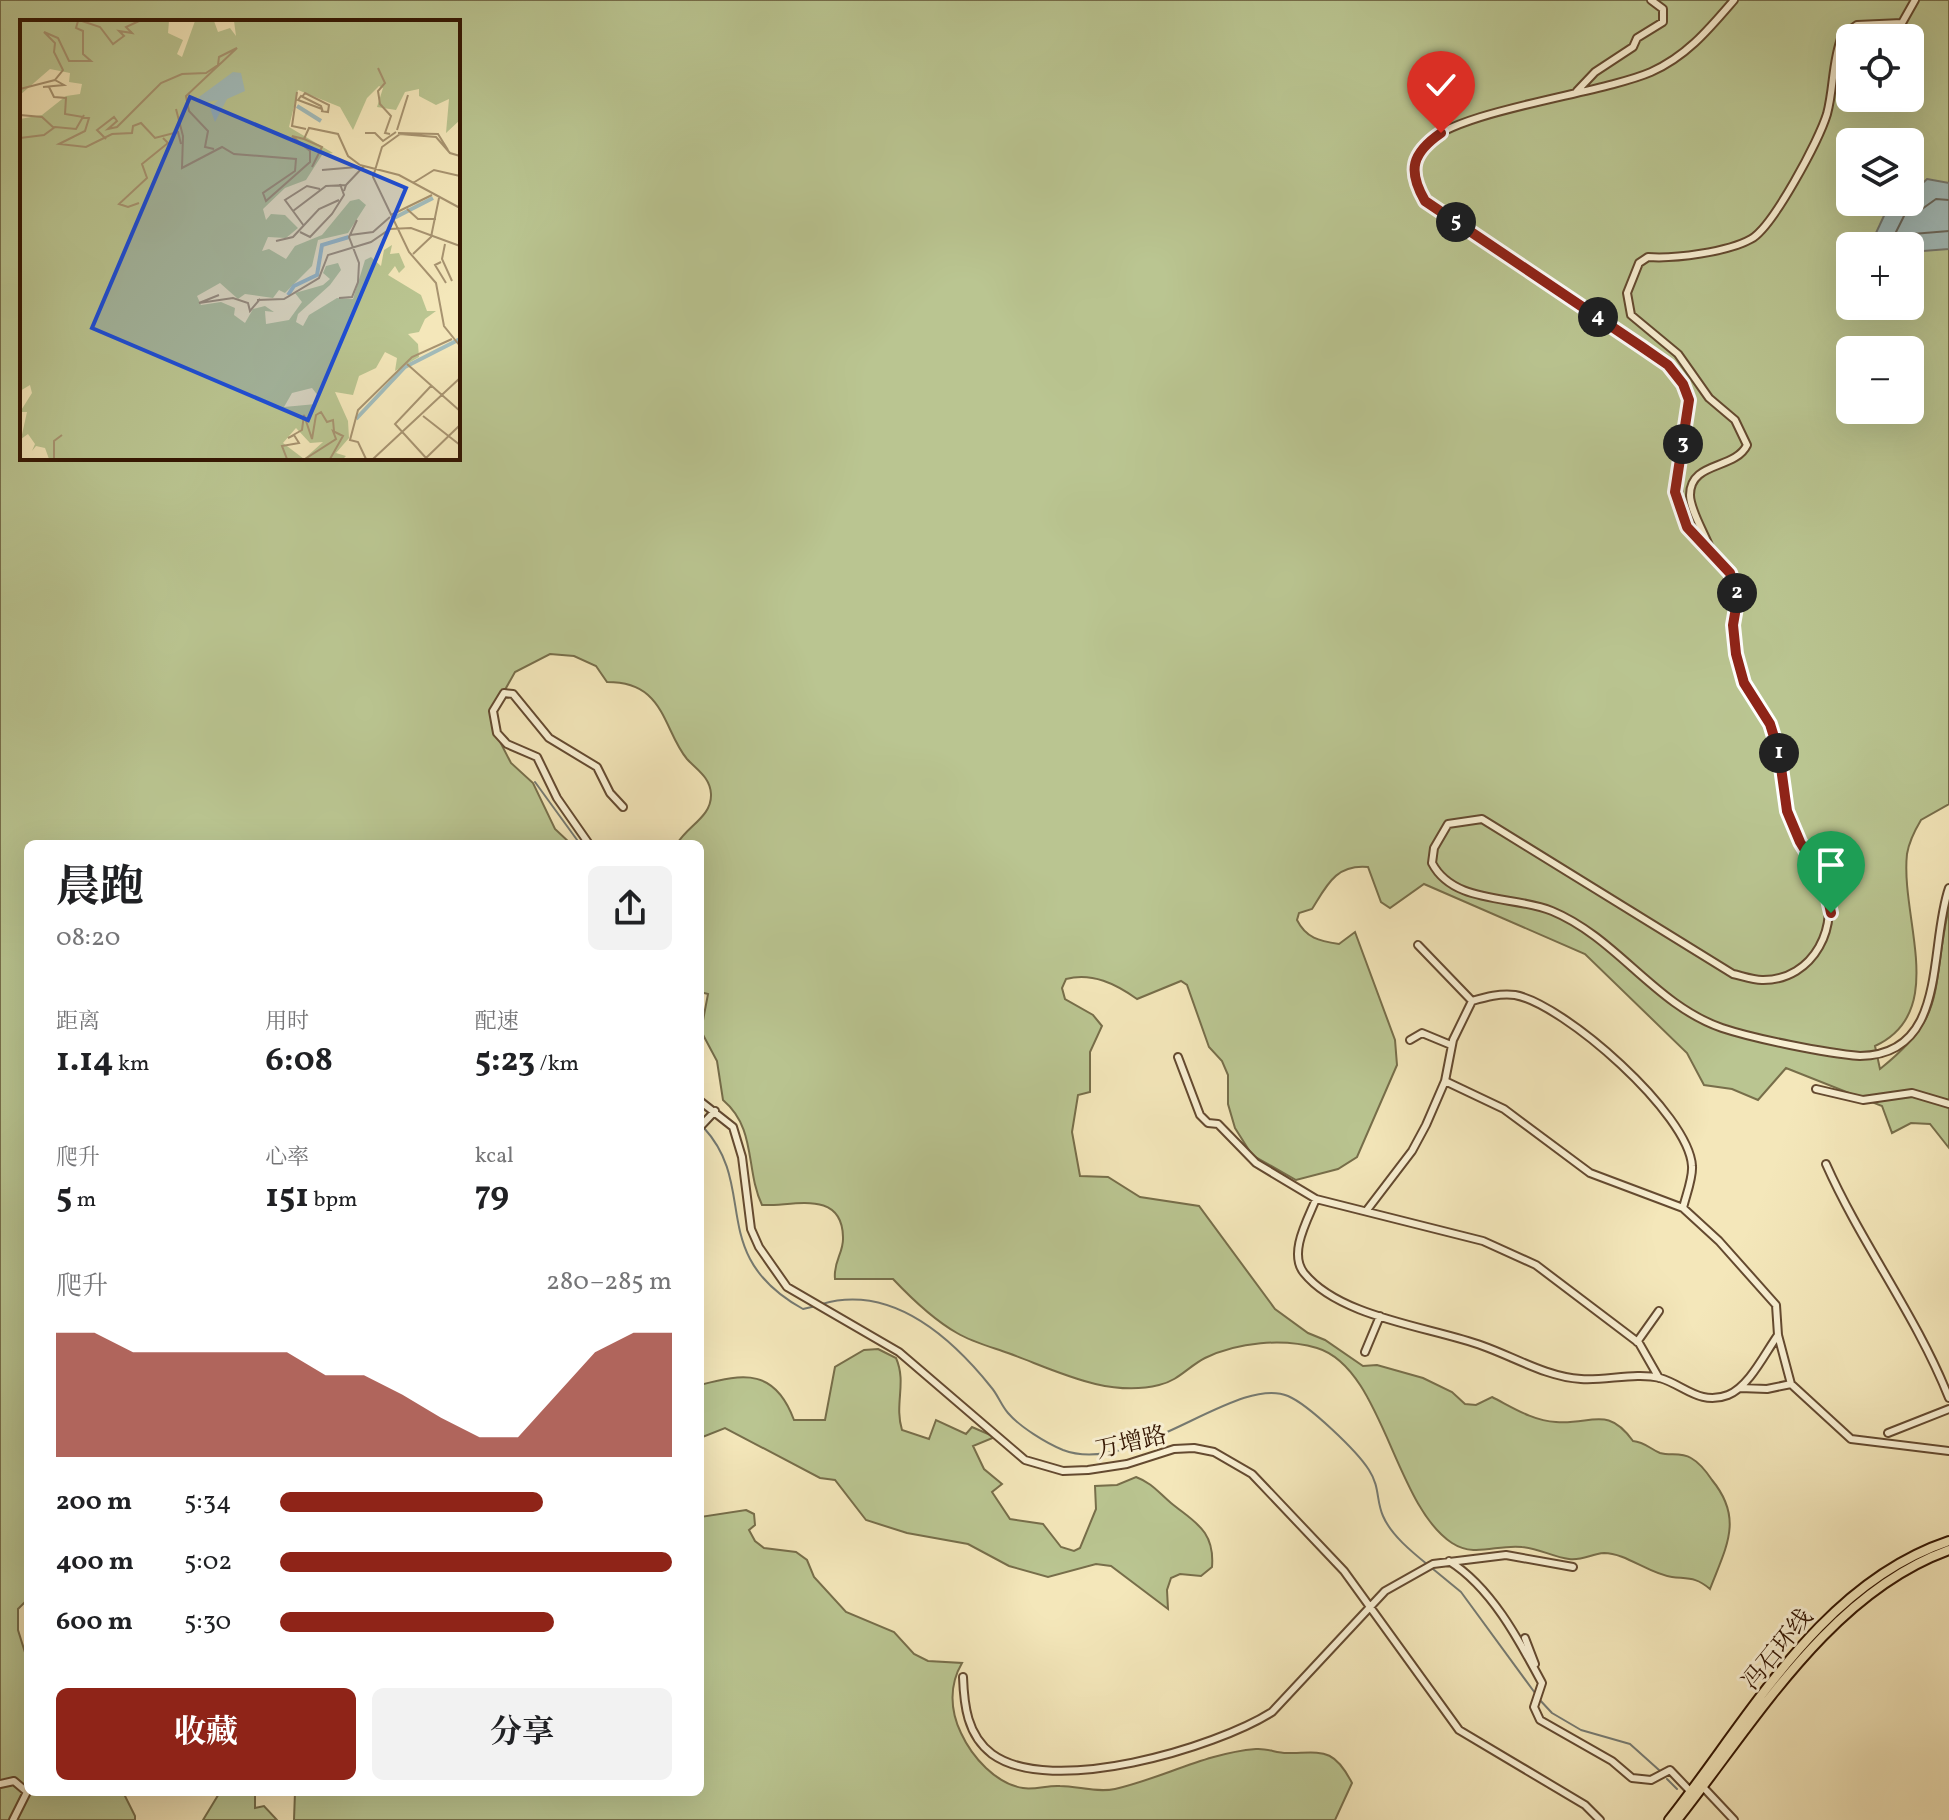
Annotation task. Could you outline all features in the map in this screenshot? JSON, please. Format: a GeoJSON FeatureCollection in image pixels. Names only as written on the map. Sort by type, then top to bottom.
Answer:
{"type":"FeatureCollection","features":[{"type":"Feature","properties":{"kind":"main road","name":"冯石环线"},"geometry":{"type":"LineString","coordinates":[[1669,1820],[1790,1663],[1837,1608],[1890,1568],[1949,1541]]}},
{"type":"Feature","properties":{"kind":"main road","name":"冯石环线"},"geometry":{"type":"LineString","coordinates":[[1677,1820],[1839,1618],[1892,1577],[1949,1550]]}},
{"type":"Feature","properties":{"kind":"street"},"geometry":{"type":"LineString","coordinates":[[1574,94],[1595,72],[1633,47],[1637,38],[1663,22],[1663,9],[1651,0]]}},
{"type":"Feature","properties":{"kind":"street"},"geometry":{"type":"LineString","coordinates":[[1734,0],[1706,35],[1651,72],[1441,133],[1423,145],[1414,163],[1415,175],[1425,201],[1668,365],[1683,384],[1689,400],[1675,492],[1687,527],[1730,573],[1738,596],[1733,625],[1736,654],[1744,683],[1770,724],[1779,753],[1787,811],[1800,842],[1824,881],[1831,913],[1823,944],[1801,970],[1764,980],[1733,974],[1482,819],[1448,824],[1439,835],[1432,863],[1439,876],[1450,886],[1551,910],[1586,929],[1678,1006],[1722,1028],[1860,1056],[1879,1054],[1902,1044],[1914,1035],[1927,1016],[1935,987],[1939,925],[1949,888]]}},
{"type":"Feature","properties":{"kind":"street"},"geometry":{"type":"LineString","coordinates":[[1712,552],[1690,496],[1696,478],[1708,468],[1737,460],[1747,445],[1735,420],[1709,398],[1678,354],[1631,315],[1627,293],[1634,272],[1648,257],[1664,258],[1728,247],[1759,233],[1815,143],[1827,112],[1842,36],[1857,25],[1902,23],[1915,0]]}},
{"type":"Feature","properties":{"kind":"street"},"geometry":{"type":"LineString","coordinates":[[586,840],[557,798],[537,757],[507,744],[497,733],[493,711],[504,693],[513,694],[549,738],[597,767],[610,793],[623,807]]}},
{"type":"Feature","properties":{"kind":"street"},"geometry":{"type":"LineString","coordinates":[[1418,945],[1472,1001]]}},
{"type":"Feature","properties":{"kind":"street"},"geometry":{"type":"LineString","coordinates":[[1367,1210],[1412,1151],[1445,1081],[1451,1045],[1472,1001],[1499,994],[1516,995],[1558,1014],[1593,1040],[1663,1107],[1675,1124],[1692,1165],[1683,1208]]}},
{"type":"Feature","properties":{"kind":"street"},"geometry":{"type":"LineString","coordinates":[[1410,1040],[1422,1033],[1451,1045]]}},
{"type":"Feature","properties":{"kind":"street"},"geometry":{"type":"LineString","coordinates":[[1178,1057],[1200,1115],[1208,1123],[1218,1124],[1256,1163],[1316,1199],[1367,1210],[1512,1252],[1556,1278],[1637,1342],[1659,1378]]}},
{"type":"Feature","properties":{"kind":"street"},"geometry":{"type":"LineString","coordinates":[[1445,1081],[1504,1109],[1590,1173],[1683,1208],[1772,1299],[1779,1314],[1778,1335],[1791,1384],[1851,1439],[1949,1451]]}},
{"type":"Feature","properties":{"kind":"street"},"geometry":{"type":"LineString","coordinates":[[1816,1089],[1863,1100],[1912,1093],[1949,1104]]}},
{"type":"Feature","properties":{"kind":"street","name":"万增路"},"geometry":{"type":"LineString","coordinates":[[704,1104],[733,1127],[742,1157],[751,1229],[759,1247],[787,1287],[899,1352],[1018,1454],[1045,1468],[1088,1470],[1194,1448],[1237,1462],[1344,1571],[1459,1730],[1585,1805],[1600,1820]]}},
{"type":"Feature","properties":{"kind":"street"},"geometry":{"type":"LineString","coordinates":[[704,1122],[715,1111]]}},
{"type":"Feature","properties":{"kind":"street"},"geometry":{"type":"LineString","coordinates":[[1826,1164],[1848,1212],[1916,1324],[1949,1398]]}},
{"type":"Feature","properties":{"kind":"street"},"geometry":{"type":"LineString","coordinates":[[1316,1199],[1300,1239],[1299,1265],[1303,1273],[1337,1297],[1380,1316],[1483,1346],[1540,1369],[1578,1379],[1659,1378],[1696,1397],[1716,1398],[1739,1388],[1767,1389],[1791,1384]]}},
{"type":"Feature","properties":{"kind":"street"},"geometry":{"type":"LineString","coordinates":[[1637,1342],[1659,1311]]}},
{"type":"Feature","properties":{"kind":"street"},"geometry":{"type":"LineString","coordinates":[[1365,1352],[1380,1316]]}},
{"type":"Feature","properties":{"kind":"street"},"geometry":{"type":"LineString","coordinates":[[1739,1388],[1778,1335]]}},
{"type":"Feature","properties":{"kind":"street"},"geometry":{"type":"LineString","coordinates":[[1888,1433],[1949,1409]]}},
{"type":"Feature","properties":{"kind":"street"},"geometry":{"type":"LineString","coordinates":[[963,1677],[968,1722],[991,1753],[1008,1762],[1055,1771],[1130,1761],[1180,1751],[1257,1722],[1272,1712],[1385,1591],[1418,1571],[1445,1562],[1506,1555],[1573,1567]]}},
{"type":"Feature","properties":{"kind":"street"},"geometry":{"type":"LineString","coordinates":[[1445,1562],[1468,1573],[1502,1616],[1538,1675]]}},
{"type":"Feature","properties":{"kind":"street"},"geometry":{"type":"LineString","coordinates":[[1525,1638],[1541,1691],[1535,1702],[1540,1720],[1612,1761],[1632,1778],[1651,1780],[1670,1770],[1691,1792]]}},
{"type":"Feature","properties":{"kind":"street"},"geometry":{"type":"LineString","coordinates":[[0,1784],[14,1781],[24,1789]]}},
{"type":"Feature","properties":{"kind":"street"},"geometry":{"type":"LineString","coordinates":[[1703,1787],[1734,1820]]}},
{"type":"Feature","properties":{"kind":"street"},"geometry":{"type":"LineString","coordinates":[[13,1820],[25,1796]]}},
{"type":"Feature","properties":{"kind":"green space"},"geometry":{"type":"Polygon","coordinates":[[[0,0],[1949,0],[1949,804],[1921,820],[1909,845],[1907,879],[1916,987],[1910,1011],[1897,1031],[1875,1046],[1880,1069],[1902,1050],[1927,1016],[1937,981],[1949,907],[1949,1148],[1930,1124],[1911,1123],[1892,1133],[1882,1106],[1786,1068],[1758,1100],[1732,1089],[1704,1085],[1687,1053],[1585,954],[1424,884],[1390,908],[1381,902],[1368,867],[1340,873],[1328,884],[1312,909],[1299,913],[1297,920],[1309,935],[1325,942],[1339,944],[1355,932],[1395,1040],[1397,1065],[1357,1157],[1338,1169],[1296,1180],[1252,1155],[1235,1128],[1228,1104],[1228,1075],[1222,1061],[1209,1047],[1187,985],[1181,981],[1137,999],[1112,984],[1094,978],[1066,979],[1062,988],[1065,999],[1093,1015],[1102,1026],[1090,1052],[1090,1092],[1078,1095],[1072,1132],[1080,1176],[1108,1177],[1140,1197],[1199,1206],[1275,1309],[1363,1366],[1377,1365],[1423,1378],[1452,1392],[1465,1404],[1476,1405],[1492,1397],[1547,1421],[1607,1420],[1624,1430],[1633,1441],[1660,1453],[1683,1455],[1694,1460],[1722,1494],[1730,1521],[1726,1546],[1710,1589],[1696,1580],[1663,1575],[1612,1554],[1574,1559],[1528,1548],[1469,1550],[1452,1543],[1432,1525],[1416,1499],[1358,1382],[1339,1361],[1317,1348],[1290,1343],[1246,1345],[1205,1358],[1166,1383],[1120,1388],[1082,1380],[963,1336],[931,1315],[893,1279],[835,1279],[843,1243],[840,1222],[834,1212],[813,1203],[762,1205],[746,1136],[734,1111],[723,1100],[717,1061],[704,1037],[708,994],[704,993],[704,840],[680,840],[708,809],[711,794],[708,783],[687,759],[660,710],[648,695],[629,685],[607,682],[596,666],[574,656],[550,654],[515,672],[492,713],[495,732],[511,763],[533,783],[555,829],[567,840],[24,840],[24,1603],[18,1609],[18,1630],[24,1649],[24,1796],[125,1796],[135,1820],[0,1820],[0,0]]]}},
{"type":"Feature","properties":{"kind":"green space"},"geometry":{"type":"Polygon","coordinates":[[[878,1349],[896,1358],[901,1385],[899,1411],[902,1430],[929,1439],[936,1420],[966,1434],[972,1427],[995,1437],[973,1446],[984,1469],[1002,1484],[992,1492],[1010,1519],[1043,1524],[1061,1547],[1074,1551],[1080,1548],[1096,1509],[1095,1486],[1117,1485],[1136,1477],[1151,1485],[1201,1528],[1210,1544],[1212,1567],[1201,1576],[1180,1574],[1171,1578],[1167,1590],[1168,1609],[1111,1566],[1096,1564],[1048,1577],[1009,1566],[968,1544],[907,1533],[866,1520],[835,1480],[820,1478],[725,1428],[704,1436],[704,1384],[731,1378],[757,1379],[778,1391],[794,1420],[825,1420],[835,1367],[864,1350],[878,1349]]]}},
{"type":"Feature","properties":{"kind":"green space"},"geometry":{"type":"Polygon","coordinates":[[[746,1510],[754,1514],[755,1525],[749,1530],[755,1541],[764,1548],[796,1552],[807,1560],[814,1577],[846,1612],[894,1632],[914,1654],[928,1661],[962,1663],[953,1689],[957,1724],[978,1760],[1003,1781],[1028,1788],[1067,1786],[1108,1790],[1220,1755],[1260,1749],[1325,1754],[1339,1763],[1352,1783],[1335,1820],[294,1820],[295,1796],[704,1796],[704,1516],[746,1510]]]}},
{"type":"Feature","properties":{"kind":"green space"},"geometry":{"type":"Polygon","coordinates":[[[218,1796],[255,1796],[255,1808],[264,1806],[277,1820],[203,1820],[218,1796]]]}},
{"type":"Feature","properties":{"kind":"water"},"geometry":{"type":"Polygon","coordinates":[[[1927,179],[1949,183],[1949,249],[1924,251],[1924,232],[1876,232],[1884,216],[1924,216],[1924,182],[1927,179]]]}},
{"type":"Feature","properties":{"kind":"waterway"},"geometry":{"type":"LineString","coordinates":[[535,782],[577,840]]}},
{"type":"Feature","properties":{"kind":"waterway"},"geometry":{"type":"LineString","coordinates":[[704,1128],[720,1151],[729,1174],[744,1244],[754,1266],[773,1288],[803,1309],[816,1306]]}},
{"type":"Feature","properties":{"kind":"waterway"},"geometry":{"type":"LineString","coordinates":[[822,1304],[847,1300],[872,1301],[917,1319],[938,1333],[975,1368],[1013,1418],[1063,1450],[1091,1455],[1121,1450],[1241,1399],[1266,1393],[1288,1396],[1320,1418],[1363,1462],[1375,1482],[1381,1510],[1391,1530],[1428,1565]]}},
{"type":"Feature","properties":{"kind":"waterway"},"geometry":{"type":"LineString","coordinates":[[1433,1569],[1461,1592],[1535,1693]]}},
{"type":"Feature","properties":{"kind":"waterway"},"geometry":{"type":"LineString","coordinates":[[1538,1698],[1552,1713],[1581,1730],[1630,1744],[1659,1770]]}},
{"type":"Feature","properties":{"kind":"waterway"},"geometry":{"type":"LineString","coordinates":[[1667,1779],[1677,1789]]}},
{"type":"Feature","properties":{"kind":"route"},"geometry":{"type":"LineString","coordinates":[[1441,133],[1423,145],[1414,163],[1416,186],[1425,201],[1668,365],[1683,384],[1689,400],[1688,416],[1675,492],[1687,527],[1730,573],[1738,596],[1733,625],[1736,654],[1744,683],[1770,724],[1779,753],[1787,811],[1800,842],[1824,881],[1831,913]]}}]}
